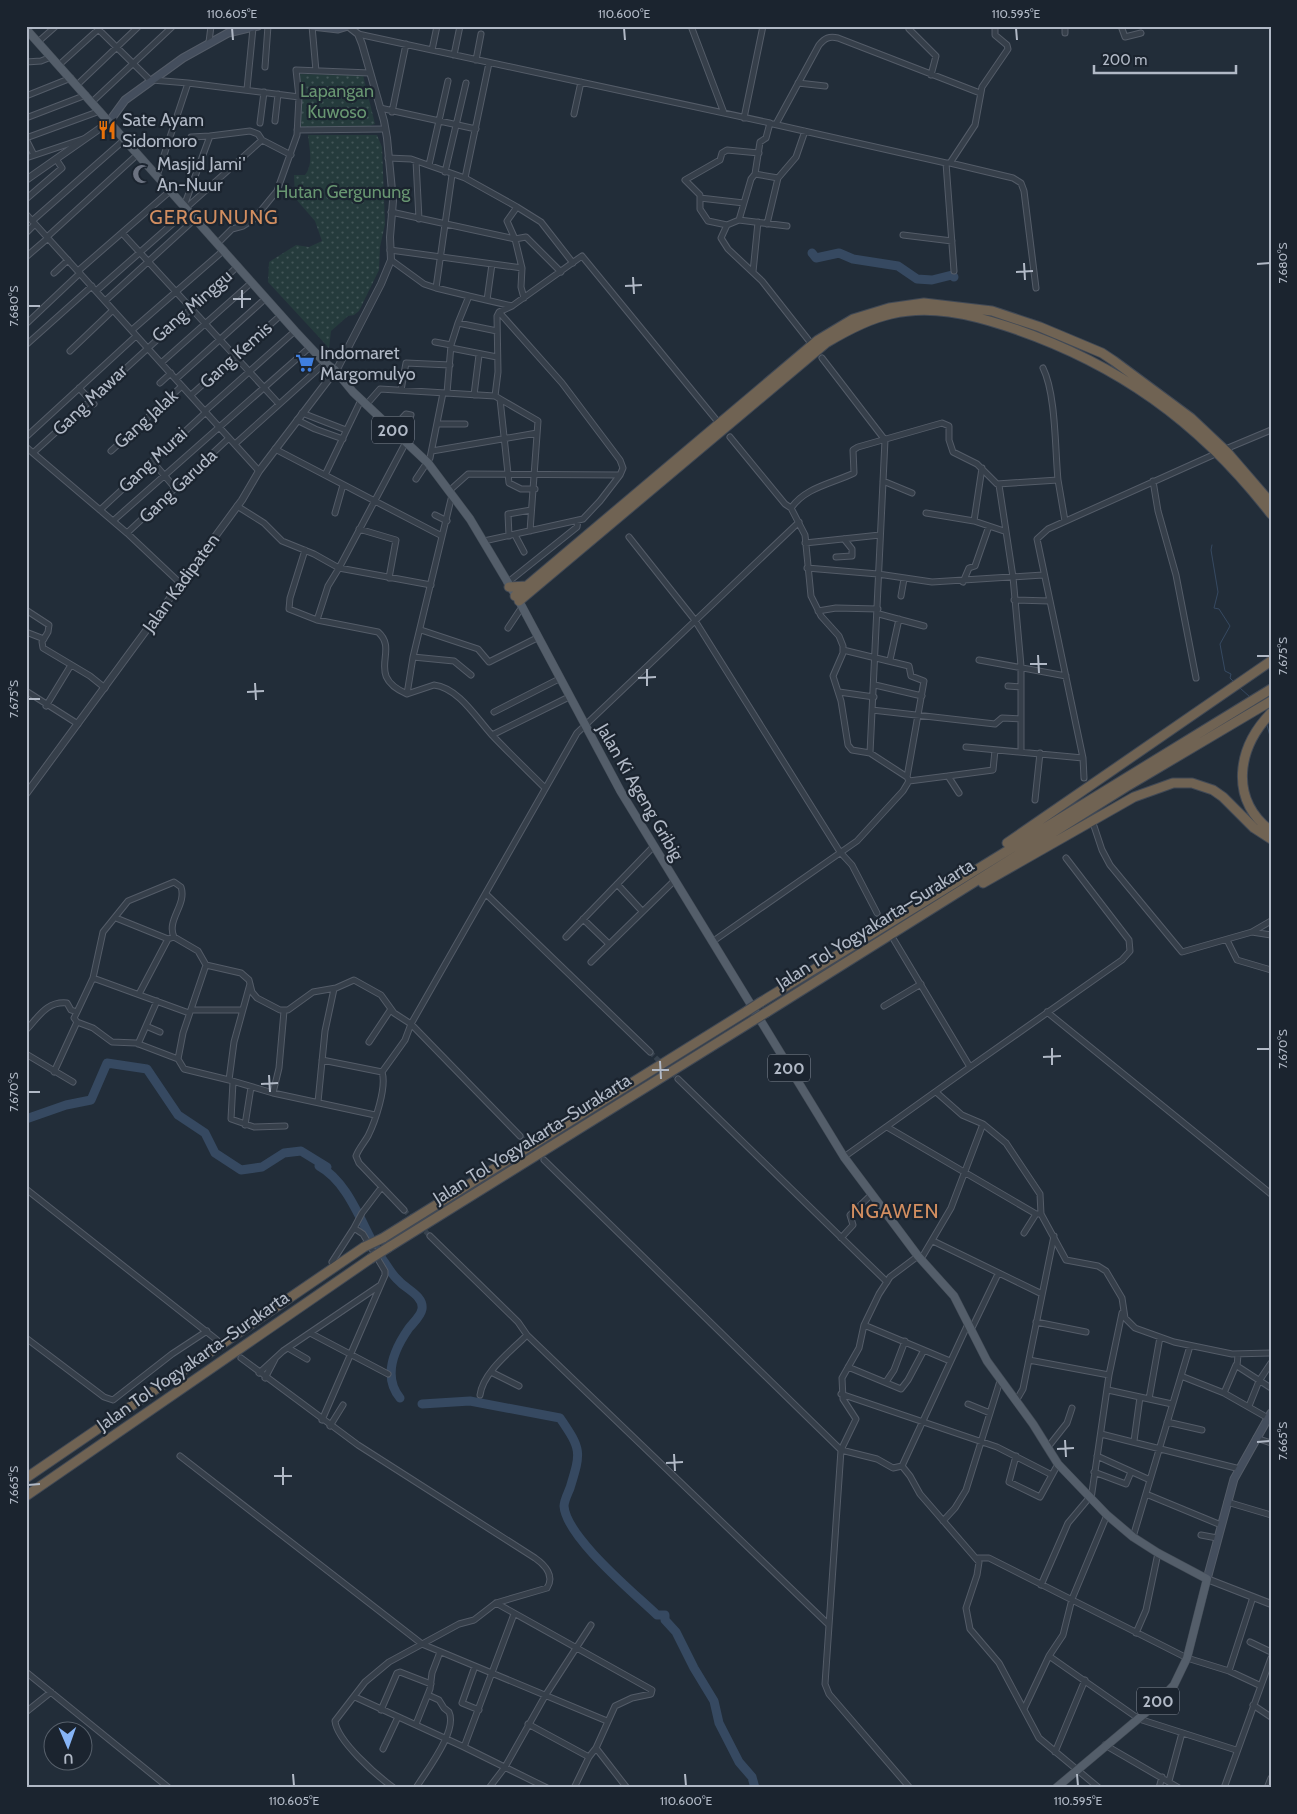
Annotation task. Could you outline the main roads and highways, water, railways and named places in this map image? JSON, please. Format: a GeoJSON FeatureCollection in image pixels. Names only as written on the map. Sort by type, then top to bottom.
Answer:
{"type":"FeatureCollection","features":[{"type":"Feature","properties":{"kind":"highway"},"geometry":{"type":"LineString","coordinates":[[519,601],[529,589],[826,343],[856,326],[891,314],[930,310],[979,318],[1031,334],[1112,371],[1159,402],[1211,445],[1260,494],[1271,502]]}},
{"type":"Feature","properties":{"kind":"highway"},"geometry":{"type":"LineString","coordinates":[[1260,494],[1271,514]]}},
{"type":"Feature","properties":{"kind":"highway"},"geometry":{"type":"LineString","coordinates":[[1260,494],[1271,518]]}},
{"type":"Feature","properties":{"kind":"highway"},"geometry":{"type":"LineString","coordinates":[[508,585],[529,589]]}},
{"type":"Feature","properties":{"kind":"highway"},"geometry":{"type":"LineString","coordinates":[[916,906],[1271,661]]}},
{"type":"Feature","properties":{"kind":"highway","name":"Jalan Tol Yogyakarta–Surakarta"},"geometry":{"type":"LineString","coordinates":[[26,1478],[364,1248],[383,1238],[916,906],[1271,689]]}},
{"type":"Feature","properties":{"kind":"highway","name":"Jalan Tol Yogyakarta–Surakarta"},"geometry":{"type":"LineString","coordinates":[[26,1496],[370,1259],[767,1012],[861,951],[1126,787],[1271,701]]}},
{"type":"Feature","properties":{"kind":"highway"},"geometry":{"type":"LineString","coordinates":[[1271,713],[1257,727],[1249,742],[1242,782],[1248,803],[1259,822],[1271,831]]}},
{"type":"Feature","properties":{"kind":"highway"},"geometry":{"type":"LineString","coordinates":[[861,951],[1134,797],[1173,784],[1192,783],[1213,790],[1234,806],[1254,828],[1271,839]]}},
{"type":"Feature","properties":{"kind":"main road"},"geometry":{"type":"LineString","coordinates":[[312,26],[349,27]]}},
{"type":"Feature","properties":{"kind":"main road"},"geometry":{"type":"LineString","coordinates":[[109,122],[124,100],[182,58],[209,42],[228,34],[256,27]]}},
{"type":"Feature","properties":{"kind":"main road","name":"Jalan Ki Ageng Gribig"},"geometry":{"type":"LineString","coordinates":[[26,29],[324,363],[336,370],[364,402],[428,463],[484,541],[519,601],[583,724],[653,847],[844,1157],[920,1258],[954,1296],[987,1361],[1000,1381],[1016,1401],[1058,1464],[1106,1515],[1133,1537],[1158,1553],[1207,1579]]}},
{"type":"Feature","properties":{"kind":"main road"},"geometry":{"type":"LineString","coordinates":[[1207,1579],[1227,1502],[1240,1469],[1269,1415]]}},
{"type":"Feature","properties":{"kind":"main road","name":"200"},"geometry":{"type":"LineString","coordinates":[[1056,1788],[1104,1745],[1139,1718],[1174,1685],[1187,1658],[1207,1579]]}},
{"type":"Feature","properties":{"kind":"waterway"},"geometry":{"type":"LineString","coordinates":[[812,253],[816,258],[839,253],[853,259],[898,266],[917,279],[932,280],[952,275],[954,277]]}},
{"type":"Feature","properties":{"kind":"waterway"},"geometry":{"type":"LineString","coordinates":[[1212,545],[1211,550],[1218,592],[1214,608],[1219,609],[1230,626],[1220,644],[1225,671],[1231,674],[1230,678],[1234,682]]}},
{"type":"Feature","properties":{"kind":"waterway"},"geometry":{"type":"LineString","coordinates":[[1240,688],[1250,697]]}},
{"type":"Feature","properties":{"kind":"waterway"},"geometry":{"type":"LineString","coordinates":[[1267,725],[1271,740]]}},
{"type":"Feature","properties":{"kind":"waterway"},"geometry":{"type":"LineString","coordinates":[[26,1119],[66,1105],[91,1100],[107,1063],[147,1069],[178,1115],[205,1133],[215,1153],[241,1170],[262,1167],[284,1153],[301,1151],[327,1167]]}},
{"type":"Feature","properties":{"kind":"waterway"},"geometry":{"type":"LineString","coordinates":[[319,1166],[330,1174],[349,1197],[377,1251],[397,1279],[422,1304],[420,1314],[399,1344],[392,1362],[392,1381],[400,1398]]}},
{"type":"Feature","properties":{"kind":"waterway"},"geometry":{"type":"LineString","coordinates":[[422,1404],[470,1401],[560,1418],[572,1437],[577,1451],[576,1466],[564,1504],[568,1519],[588,1548],[618,1579],[657,1615],[665,1615],[665,1620],[676,1632],[694,1668],[714,1701],[719,1723],[739,1762],[752,1777],[755,1788]]}},
{"type":"Feature","properties":{"kind":"tunnel"},"geometry":{"type":"LineString","coordinates":[[877,913],[891,936]]}},
{"type":"Feature","properties":{"kind":"tunnel"},"geometry":{"type":"LineString","coordinates":[[650,1052],[678,1079]]}},
{"type":"Feature","properties":{"kind":"tunnel"},"geometry":{"type":"LineString","coordinates":[[520,1136],[540,1155]]}},
{"type":"Feature","properties":{"kind":"tunnel"},"geometry":{"type":"LineString","coordinates":[[404,1210],[430,1236]]}},
{"type":"Feature","properties":{"kind":"place","name":"Sate Ayam Sidomoro"},"geometry":{"type":"Point","coordinates":[107,130]}},
{"type":"Feature","properties":{"kind":"place","name":"Masjid Jami' An-Nuur"},"geometry":{"type":"Point","coordinates":[142,174]}},
{"type":"Feature","properties":{"kind":"place","name":"Indomaret Margomulyo"},"geometry":{"type":"Point","coordinates":[305,363]}},
{"type":"Feature","properties":{"kind":"district","name":"GERGUNUNG"},"geometry":{"type":"Point","coordinates":[214,217]}},
{"type":"Feature","properties":{"kind":"district","name":"NGAWEN"},"geometry":{"type":"Point","coordinates":[895,1211]}},
{"type":"Feature","properties":{"kind":"park label","name":"Lapangan Kuwoso"},"geometry":{"type":"Point","coordinates":[337,101]}},
{"type":"Feature","properties":{"kind":"park label","name":"Hutan Gergunung"},"geometry":{"type":"Point","coordinates":[343,192]}}]}
